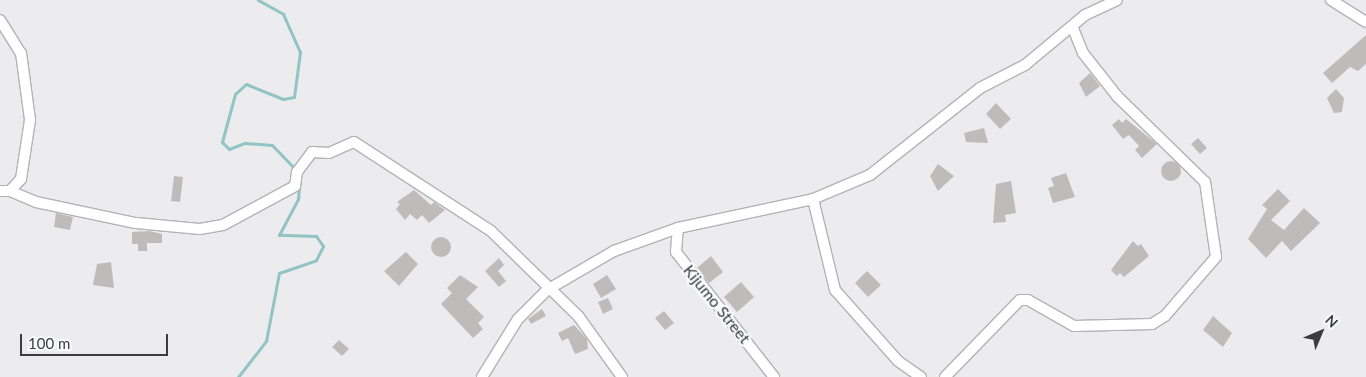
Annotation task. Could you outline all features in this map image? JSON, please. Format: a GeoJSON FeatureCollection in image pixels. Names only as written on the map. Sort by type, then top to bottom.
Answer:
{"type":"FeatureCollection","features":[{"type":"Feature","properties":{"kind":"street"},"geometry":{"type":"LineString","coordinates":[[482,377],[518,319],[546,290],[614,251],[678,228],[813,199],[870,175],[980,88],[1025,65],[1072,26],[1117,0]]}},
{"type":"Feature","properties":{"kind":"street"},"geometry":{"type":"LineString","coordinates":[[1331,0],[1366,22]]}},
{"type":"Feature","properties":{"kind":"street"},"geometry":{"type":"LineString","coordinates":[[0,20],[21,53],[30,120],[22,179],[5,191]]}},
{"type":"Feature","properties":{"kind":"street"},"geometry":{"type":"LineString","coordinates":[[945,377],[1020,300],[1074,326],[1152,324],[1166,316],[1216,257],[1205,182],[1117,96],[1083,53],[1072,26]]}},
{"type":"Feature","properties":{"kind":"street"},"geometry":{"type":"LineString","coordinates":[[5,191],[36,202],[136,223],[200,229],[223,225],[295,186],[297,172],[312,152],[329,152],[354,142],[457,205],[491,231],[546,290],[579,317],[622,377]]}},
{"type":"Feature","properties":{"kind":"street"},"geometry":{"type":"LineString","coordinates":[[813,199],[835,290],[898,361],[921,377]]}},
{"type":"Feature","properties":{"kind":"street","name":"Kijumo Street"},"geometry":{"type":"LineString","coordinates":[[678,228],[676,252],[774,377]]}},
{"type":"Feature","properties":{"kind":"building"},"geometry":{"type":"Polygon","coordinates":[[[1366,35],[1366,64],[1358,71],[1350,67],[1332,83],[1323,73],[1366,35]]]}},
{"type":"Feature","properties":{"kind":"building"},"geometry":{"type":"Polygon","coordinates":[[[1090,73],[1100,86],[1086,97],[1079,83],[1090,73]]]}},
{"type":"Feature","properties":{"kind":"building"},"geometry":{"type":"Polygon","coordinates":[[[1336,89],[1344,98],[1342,112],[1334,113],[1327,98],[1336,89]]]}},
{"type":"Feature","properties":{"kind":"building"},"geometry":{"type":"Polygon","coordinates":[[[996,103],[1011,119],[1000,129],[986,114],[996,103]]]}},
{"type":"Feature","properties":{"kind":"building"},"geometry":{"type":"Polygon","coordinates":[[[1119,119],[1122,123],[1126,119],[1157,144],[1142,158],[1135,150],[1139,146],[1129,135],[1123,139],[1112,125],[1119,119]]]}},
{"type":"Feature","properties":{"kind":"building"},"geometry":{"type":"Polygon","coordinates":[[[984,128],[988,143],[966,142],[964,133],[984,128]]]}},
{"type":"Feature","properties":{"kind":"building"},"geometry":{"type":"Polygon","coordinates":[[[1198,138],[1207,148],[1200,154],[1191,144],[1198,138]]]}},
{"type":"Feature","properties":{"kind":"building"},"geometry":{"type":"Polygon","coordinates":[[[1167,161],[1175,161],[1181,167],[1181,175],[1175,181],[1167,181],[1161,175],[1161,167],[1167,161]]]}},
{"type":"Feature","properties":{"kind":"building"},"geometry":{"type":"Polygon","coordinates":[[[938,164],[954,176],[938,191],[930,176],[938,164]]]}},
{"type":"Feature","properties":{"kind":"building"},"geometry":{"type":"Polygon","coordinates":[[[1066,173],[1075,197],[1053,203],[1048,188],[1054,186],[1051,178],[1066,173]]]}},
{"type":"Feature","properties":{"kind":"building"},"geometry":{"type":"Polygon","coordinates":[[[174,176],[183,177],[180,202],[171,201],[174,176]]]}},
{"type":"Feature","properties":{"kind":"building"},"geometry":{"type":"Polygon","coordinates":[[[1011,181],[1016,213],[1005,215],[1006,222],[993,223],[996,184],[1011,181]]]}},
{"type":"Feature","properties":{"kind":"building"},"geometry":{"type":"Polygon","coordinates":[[[1278,189],[1290,201],[1271,220],[1284,230],[1304,208],[1320,223],[1291,251],[1282,241],[1266,258],[1248,239],[1267,209],[1262,205],[1278,189]]]}},
{"type":"Feature","properties":{"kind":"building"},"geometry":{"type":"Polygon","coordinates":[[[414,190],[431,205],[434,202],[445,210],[429,223],[422,215],[417,220],[410,214],[405,220],[396,209],[400,204],[397,202],[414,190]]]}},
{"type":"Feature","properties":{"kind":"building"},"geometry":{"type":"Polygon","coordinates":[[[56,213],[73,217],[70,230],[54,227],[56,213]]]}},
{"type":"Feature","properties":{"kind":"building"},"geometry":{"type":"Polygon","coordinates":[[[149,231],[162,234],[162,243],[147,243],[147,251],[138,251],[138,244],[132,244],[132,232],[149,231]]]}},
{"type":"Feature","properties":{"kind":"building"},"geometry":{"type":"Polygon","coordinates":[[[441,237],[448,240],[451,247],[448,254],[441,257],[434,254],[431,247],[434,240],[441,237]]]}},
{"type":"Feature","properties":{"kind":"building"},"geometry":{"type":"Polygon","coordinates":[[[1133,241],[1138,246],[1141,244],[1149,256],[1124,277],[1120,273],[1117,276],[1111,270],[1133,241]]]}},
{"type":"Feature","properties":{"kind":"building"},"geometry":{"type":"Polygon","coordinates":[[[406,252],[418,264],[399,286],[384,271],[406,252]]]}},
{"type":"Feature","properties":{"kind":"building"},"geometry":{"type":"Polygon","coordinates":[[[711,256],[723,272],[709,283],[697,268],[711,256]]]}},
{"type":"Feature","properties":{"kind":"building"},"geometry":{"type":"Polygon","coordinates":[[[499,258],[504,265],[498,271],[506,281],[499,287],[485,271],[499,258]]]}},
{"type":"Feature","properties":{"kind":"building"},"geometry":{"type":"Polygon","coordinates":[[[111,262],[114,288],[93,285],[97,264],[111,262]]]}},
{"type":"Feature","properties":{"kind":"building"},"geometry":{"type":"Polygon","coordinates":[[[867,271],[881,285],[868,297],[855,283],[867,271]]]}},
{"type":"Feature","properties":{"kind":"building"},"geometry":{"type":"Polygon","coordinates":[[[460,275],[478,287],[466,299],[484,317],[478,323],[483,329],[473,338],[441,304],[452,293],[447,288],[460,275]]]}},
{"type":"Feature","properties":{"kind":"building"},"geometry":{"type":"Polygon","coordinates":[[[607,275],[616,289],[601,298],[593,284],[607,275]]]}},
{"type":"Feature","properties":{"kind":"building"},"geometry":{"type":"Polygon","coordinates":[[[741,282],[754,297],[737,312],[724,297],[741,282]]]}},
{"type":"Feature","properties":{"kind":"building"},"geometry":{"type":"Polygon","coordinates":[[[608,298],[613,309],[603,314],[598,302],[608,298]]]}},
{"type":"Feature","properties":{"kind":"building"},"geometry":{"type":"Polygon","coordinates":[[[542,309],[546,316],[531,324],[528,319],[542,309]]]}},
{"type":"Feature","properties":{"kind":"building"},"geometry":{"type":"Polygon","coordinates":[[[664,311],[674,323],[665,330],[655,318],[664,311]]]}},
{"type":"Feature","properties":{"kind":"building"},"geometry":{"type":"Polygon","coordinates":[[[1213,316],[1232,333],[1223,347],[1203,330],[1213,316]]]}},
{"type":"Feature","properties":{"kind":"building"},"geometry":{"type":"Polygon","coordinates":[[[574,325],[587,339],[588,349],[575,354],[568,338],[562,341],[558,333],[574,325]]]}},
{"type":"Feature","properties":{"kind":"building"},"geometry":{"type":"Polygon","coordinates":[[[339,340],[349,349],[342,356],[332,347],[339,340]]]}},
{"type":"Feature","properties":{"kind":"waterway"},"geometry":{"type":"LineString","coordinates":[[258,0],[283,14],[300,52],[294,97],[283,99],[246,84],[235,94],[222,142],[229,149],[245,143],[272,145],[296,170]]}},
{"type":"Feature","properties":{"kind":"waterway"},"geometry":{"type":"LineString","coordinates":[[238,377],[266,341],[279,273],[316,260],[323,246],[316,236],[279,235],[298,199],[300,175]]}}]}
